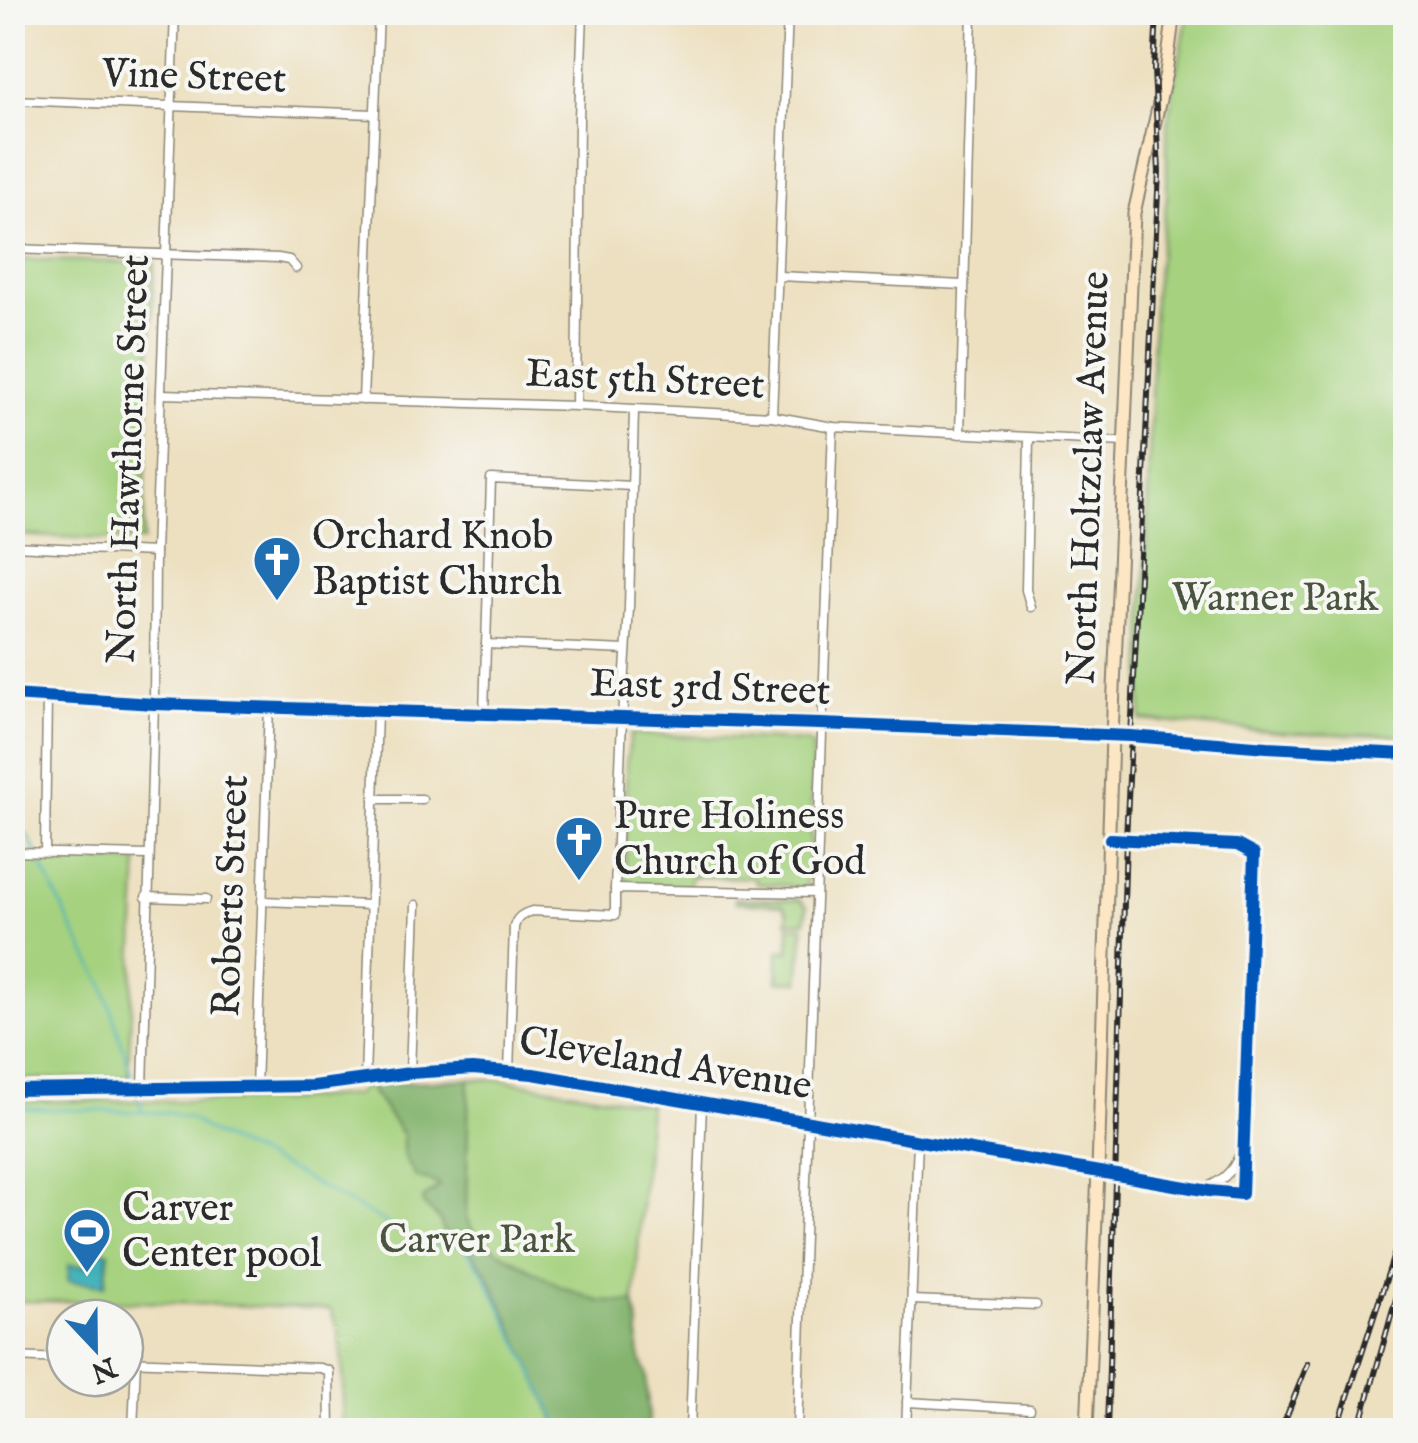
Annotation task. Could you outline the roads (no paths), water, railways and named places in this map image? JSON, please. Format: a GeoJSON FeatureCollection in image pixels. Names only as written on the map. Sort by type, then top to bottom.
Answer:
{"type":"FeatureCollection","features":[{"type":"Feature","properties":{"kind":"main road","name":"North Holtzclaw Avenue"},"geometry":{"type":"LineString","coordinates":[[1087,1430],[1134,213],[1166,73],[1174,12]]}},
{"type":"Feature","properties":{"kind":"main road","name":"East 3rd Street"},"geometry":{"type":"LineString","coordinates":[[12,695],[154,704],[1112,736],[1401,754]]}},
{"type":"Feature","properties":{"kind":"street","name":"North Hawthorne Street"},"geometry":{"type":"LineString","coordinates":[[143,1088],[155,552],[175,12]]}},
{"type":"Feature","properties":{"kind":"street"},"geometry":{"type":"LineString","coordinates":[[363,400],[379,12]]}},
{"type":"Feature","properties":{"kind":"street"},"geometry":{"type":"LineString","coordinates":[[576,406],[583,12]]}},
{"type":"Feature","properties":{"kind":"street"},"geometry":{"type":"LineString","coordinates":[[772,416],[788,12]]}},
{"type":"Feature","properties":{"kind":"street"},"geometry":{"type":"LineString","coordinates":[[960,434],[972,12]]}},
{"type":"Feature","properties":{"kind":"street","name":"Vine Street"},"geometry":{"type":"LineString","coordinates":[[12,100],[374,114]]}},
{"type":"Feature","properties":{"kind":"street"},"geometry":{"type":"LineString","coordinates":[[12,249],[278,258],[289,260],[296,268]]}},
{"type":"Feature","properties":{"kind":"street"},"geometry":{"type":"LineString","coordinates":[[779,276],[963,285]]}},
{"type":"Feature","properties":{"kind":"street","name":"East 5th Street"},"geometry":{"type":"LineString","coordinates":[[161,394],[576,406],[772,416],[833,427],[1124,442]]}},
{"type":"Feature","properties":{"kind":"street"},"geometry":{"type":"LineString","coordinates":[[509,1072],[517,919],[532,911],[615,915],[634,410]]}},
{"type":"Feature","properties":{"kind":"street"},"geometry":{"type":"LineString","coordinates":[[797,1430],[833,427]]}},
{"type":"Feature","properties":{"kind":"street"},"geometry":{"type":"LineString","coordinates":[[1030,438],[1026,590],[1032,607]]}},
{"type":"Feature","properties":{"kind":"street"},"geometry":{"type":"LineString","coordinates":[[484,715],[491,480],[632,486]]}},
{"type":"Feature","properties":{"kind":"street"},"geometry":{"type":"LineString","coordinates":[[12,546],[155,552]]}},
{"type":"Feature","properties":{"kind":"street"},"geometry":{"type":"LineString","coordinates":[[486,644],[626,650]]}},
{"type":"Feature","properties":{"kind":"street"},"geometry":{"type":"LineString","coordinates":[[45,852],[47,696]]}},
{"type":"Feature","properties":{"kind":"street","name":"Roberts Street"},"geometry":{"type":"LineString","coordinates":[[256,1088],[269,706]]}},
{"type":"Feature","properties":{"kind":"street"},"geometry":{"type":"LineString","coordinates":[[365,1079],[377,712]]}},
{"type":"Feature","properties":{"kind":"street"},"geometry":{"type":"LineString","coordinates":[[374,799],[422,799]]}},
{"type":"Feature","properties":{"kind":"street"},"geometry":{"type":"LineString","coordinates":[[1110,839],[1238,844],[1254,854],[1244,1134],[1230,1172],[1200,1190]]}},
{"type":"Feature","properties":{"kind":"street"},"geometry":{"type":"LineString","coordinates":[[12,852],[148,855]]}},
{"type":"Feature","properties":{"kind":"street"},"geometry":{"type":"LineString","coordinates":[[615,888],[815,893]]}},
{"type":"Feature","properties":{"kind":"street"},"geometry":{"type":"LineString","coordinates":[[146,896],[206,899]]}},
{"type":"Feature","properties":{"kind":"street"},"geometry":{"type":"LineString","coordinates":[[262,901],[370,905]]}},
{"type":"Feature","properties":{"kind":"street"},"geometry":{"type":"LineString","coordinates":[[410,1073],[416,905]]}},
{"type":"Feature","properties":{"kind":"street","name":"Cleveland Avenue"},"geometry":{"type":"LineString","coordinates":[[12,1090],[313,1086],[472,1069],[533,1074],[1200,1190],[1242,1194],[1244,1134]]}},
{"type":"Feature","properties":{"kind":"street"},"geometry":{"type":"LineString","coordinates":[[690,1430],[702,1104]]}},
{"type":"Feature","properties":{"kind":"street"},"geometry":{"type":"LineString","coordinates":[[906,1430],[918,1141]]}},
{"type":"Feature","properties":{"kind":"street"},"geometry":{"type":"LineString","coordinates":[[912,1300],[1036,1305]]}},
{"type":"Feature","properties":{"kind":"street"},"geometry":{"type":"LineString","coordinates":[[12,1357],[45,1358]]}},
{"type":"Feature","properties":{"kind":"street"},"geometry":{"type":"LineString","coordinates":[[145,1362],[329,1371],[330,1430]]}},
{"type":"Feature","properties":{"kind":"street"},"geometry":{"type":"LineString","coordinates":[[133,1430],[134,1398]]}},
{"type":"Feature","properties":{"kind":"street"},"geometry":{"type":"LineString","coordinates":[[908,1402],[1030,1409]]}},
{"type":"Feature","properties":{"kind":"water","name":"Carver Center pool"},"geometry":{"type":"Polygon","coordinates":[[[89,1250],[109,1252],[105,1285],[68,1281],[69,1265],[87,1266],[89,1250]]]}},
{"type":"Feature","properties":{"kind":"waterway"},"geometry":{"type":"LineString","coordinates":[[12,822],[28,836],[103,984],[135,1086]]}},
{"type":"Feature","properties":{"kind":"waterway"},"geometry":{"type":"LineString","coordinates":[[137,1093],[142,1110]]}},
{"type":"Feature","properties":{"kind":"waterway"},"geometry":{"type":"LineString","coordinates":[[12,1108],[168,1113],[189,1118],[424,1244],[461,1245],[482,1270],[562,1430]]}},
{"type":"Feature","properties":{"kind":"railway"},"geometry":{"type":"LineString","coordinates":[[1107,1430],[1126,839],[1159,172],[1154,69],[1157,12]]}},
{"type":"Feature","properties":{"kind":"railway"},"geometry":{"type":"LineString","coordinates":[[1337,1430],[1406,1218]]}},
{"type":"Feature","properties":{"kind":"railway"},"geometry":{"type":"LineString","coordinates":[[1359,1430],[1403,1274]]}},
{"type":"Feature","properties":{"kind":"railway"},"geometry":{"type":"LineString","coordinates":[[1281,1430],[1308,1363]]}},
{"type":"Feature","properties":{"kind":"place","name":"Orchard Knob Baptist Church"},"geometry":{"type":"Point","coordinates":[277,602]}},
{"type":"Feature","properties":{"kind":"place","name":"Pure Holiness Church of God"},"geometry":{"type":"Point","coordinates":[579,882]}},
{"type":"Feature","properties":{"kind":"place","name":"Carver Center pool"},"geometry":{"type":"Point","coordinates":[87,1274]}},
{"type":"Feature","properties":{"kind":"park label","name":"Warner Park"},"geometry":{"type":"Point","coordinates":[1275,599]}},
{"type":"Feature","properties":{"kind":"park label","name":"Carver Park"},"geometry":{"type":"Point","coordinates":[477,1241]}}]}
